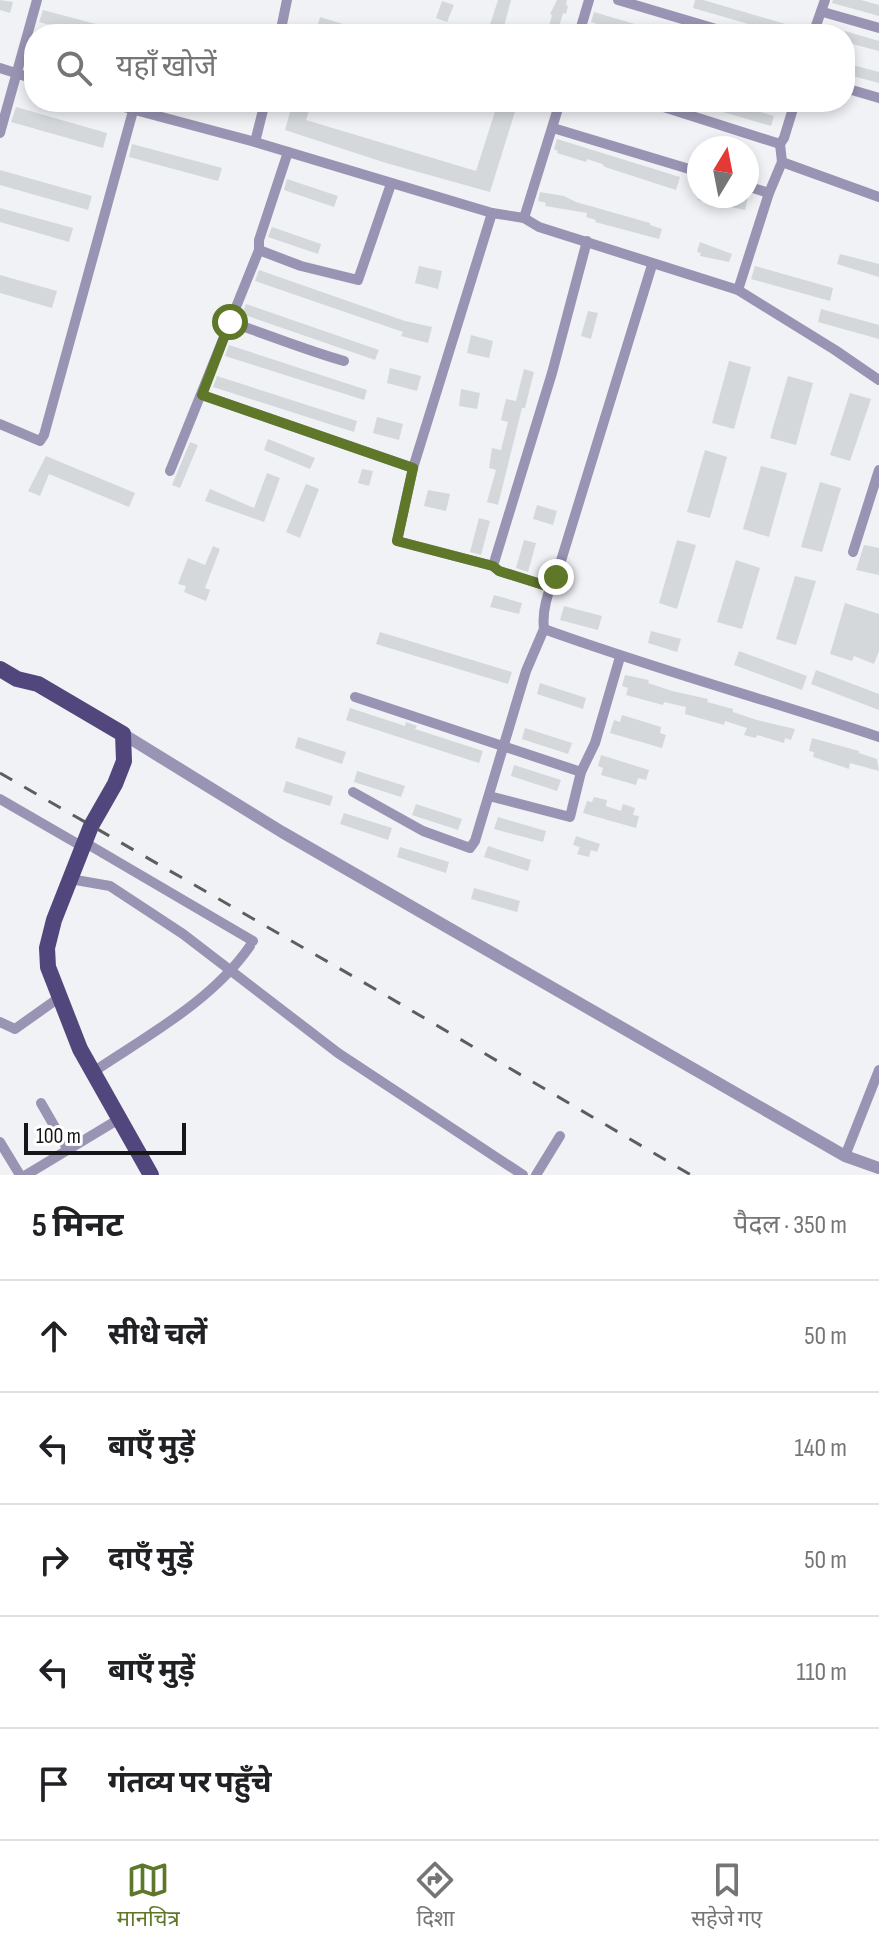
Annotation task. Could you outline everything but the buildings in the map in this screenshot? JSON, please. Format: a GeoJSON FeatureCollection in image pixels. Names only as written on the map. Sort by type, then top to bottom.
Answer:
{"type":"FeatureCollection","features":[{"type":"Feature","properties":{"kind":"main road"},"geometry":{"type":"LineString","coordinates":[[0,657],[31,674],[38,684]]}},
{"type":"Feature","properties":{"kind":"main road"},"geometry":{"type":"LineString","coordinates":[[0,669],[17,679],[38,684],[123,734],[124,761],[83,845],[54,920],[47,948],[48,967],[80,1049],[151,1175]]}},
{"type":"Feature","properties":{"kind":"street"},"geometry":{"type":"LineString","coordinates":[[30,24],[37,0]]}},
{"type":"Feature","properties":{"kind":"street"},"geometry":{"type":"LineString","coordinates":[[282,24],[287,0]]}},
{"type":"Feature","properties":{"kind":"street"},"geometry":{"type":"LineString","coordinates":[[582,24],[589,0]]}},
{"type":"Feature","properties":{"kind":"street"},"geometry":{"type":"LineString","coordinates":[[618,0],[699,24]]}},
{"type":"Feature","properties":{"kind":"street"},"geometry":{"type":"LineString","coordinates":[[824,6],[879,28]]}},
{"type":"Feature","properties":{"kind":"street"},"geometry":{"type":"LineString","coordinates":[[0,133],[24,43]]}},
{"type":"Feature","properties":{"kind":"street"},"geometry":{"type":"LineString","coordinates":[[0,68],[24,76]]}},
{"type":"Feature","properties":{"kind":"street"},"geometry":{"type":"LineString","coordinates":[[855,91],[879,98]]}},
{"type":"Feature","properties":{"kind":"street"},"geometry":{"type":"LineString","coordinates":[[0,424],[40,441],[44,435],[133,112]]}},
{"type":"Feature","properties":{"kind":"street"},"geometry":{"type":"LineString","coordinates":[[137,112],[255,142],[492,213],[524,218],[539,227],[738,290],[879,380]]}},
{"type":"Feature","properties":{"kind":"street"},"geometry":{"type":"LineString","coordinates":[[255,142],[262,112]]}},
{"type":"Feature","properties":{"kind":"street"},"geometry":{"type":"LineString","coordinates":[[524,218],[557,112]]}},
{"type":"Feature","properties":{"kind":"street"},"geometry":{"type":"LineString","coordinates":[[679,112],[780,144]]}},
{"type":"Feature","properties":{"kind":"street"},"geometry":{"type":"LineString","coordinates":[[738,290],[782,162],[780,144],[792,112]]}},
{"type":"Feature","properties":{"kind":"street"},"geometry":{"type":"LineString","coordinates":[[553,128],[687,168]]}},
{"type":"Feature","properties":{"kind":"street"},"geometry":{"type":"LineString","coordinates":[[170,471],[259,250],[259,240],[288,152]]}},
{"type":"Feature","properties":{"kind":"street"},"geometry":{"type":"LineString","coordinates":[[782,162],[879,197]]}},
{"type":"Feature","properties":{"kind":"street"},"geometry":{"type":"LineString","coordinates":[[259,250],[301,266],[358,280],[391,184]]}},
{"type":"Feature","properties":{"kind":"street"},"geometry":{"type":"LineString","coordinates":[[759,190],[769,193]]}},
{"type":"Feature","properties":{"kind":"street"},"geometry":{"type":"LineString","coordinates":[[492,213],[413,468],[397,541],[493,566],[499,571],[550,587]]}},
{"type":"Feature","properties":{"kind":"street"},"geometry":{"type":"LineString","coordinates":[[493,566],[552,373],[587,241]]}},
{"type":"Feature","properties":{"kind":"street"},"geometry":{"type":"LineString","coordinates":[[353,792],[423,831],[470,848],[489,796],[526,671],[544,629],[550,587],[556,577],[652,265]]}},
{"type":"Feature","properties":{"kind":"street"},"geometry":{"type":"LineString","coordinates":[[230,322],[344,361]]}},
{"type":"Feature","properties":{"kind":"street"},"geometry":{"type":"LineString","coordinates":[[202,395],[413,468]]}},
{"type":"Feature","properties":{"kind":"street"},"geometry":{"type":"LineString","coordinates":[[853,552],[879,470]]}},
{"type":"Feature","properties":{"kind":"street"},"geometry":{"type":"LineString","coordinates":[[544,629],[620,657],[879,737]]}},
{"type":"Feature","properties":{"kind":"street"},"geometry":{"type":"LineString","coordinates":[[489,796],[570,817],[581,772],[595,743],[620,657]]}},
{"type":"Feature","properties":{"kind":"street"},"geometry":{"type":"LineString","coordinates":[[355,697],[581,772]]}},
{"type":"Feature","properties":{"kind":"street"},"geometry":{"type":"LineString","coordinates":[[123,734],[295,840],[845,1156],[879,1168]]}},
{"type":"Feature","properties":{"kind":"street"},"geometry":{"type":"LineString","coordinates":[[0,799],[251,944],[233,970],[181,1012],[93,1072]]}},
{"type":"Feature","properties":{"kind":"street"},"geometry":{"type":"LineString","coordinates":[[70,879],[110,886],[233,970],[338,1053],[523,1175]]}},
{"type":"Feature","properties":{"kind":"street"},"geometry":{"type":"LineString","coordinates":[[0,1022],[15,1029],[60,997]]}},
{"type":"Feature","properties":{"kind":"street"},"geometry":{"type":"LineString","coordinates":[[845,1156],[879,1070]]}},
{"type":"Feature","properties":{"kind":"street"},"geometry":{"type":"LineString","coordinates":[[41,1103],[68,1150]]}},
{"type":"Feature","properties":{"kind":"street"},"geometry":{"type":"LineString","coordinates":[[0,1142],[23,1175],[119,1119]]}},
{"type":"Feature","properties":{"kind":"street"},"geometry":{"type":"LineString","coordinates":[[536,1175],[560,1136]]}},
{"type":"Feature","properties":{"kind":"railway"},"geometry":{"type":"LineString","coordinates":[[0,773],[691,1175]]}},
{"type":"Feature","properties":{"kind":"route"},"geometry":{"type":"LineString","coordinates":[[230,322],[202,395],[413,468],[397,541],[493,566],[499,571],[550,587],[556,577]]}}]}
